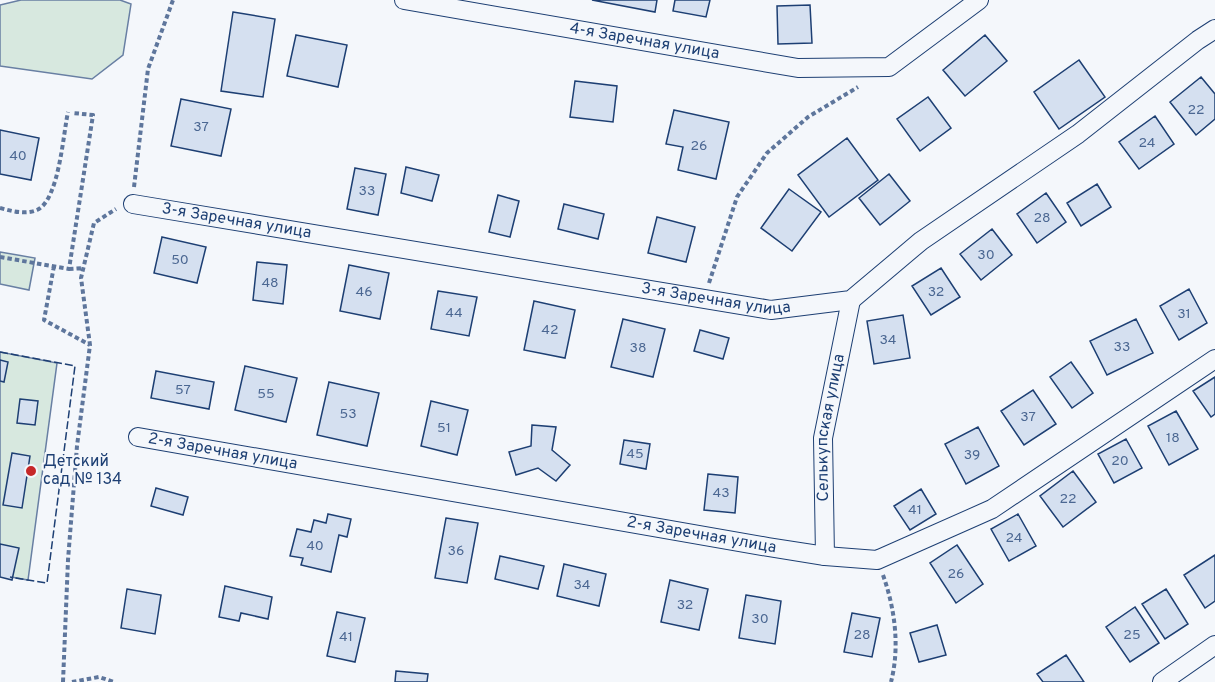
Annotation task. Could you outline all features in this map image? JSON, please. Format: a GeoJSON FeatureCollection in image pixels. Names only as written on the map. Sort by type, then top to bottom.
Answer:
{"type":"FeatureCollection","features":[{"type":"Feature","properties":{"kind":"street","name":"4-я Заречная улица"},"geometry":{"type":"LineString","coordinates":[[404,0],[798,68],[889,67],[979,0]]}},
{"type":"Feature","properties":{"kind":"street"},"geometry":{"type":"LineString","coordinates":[[851,300],[921,242],[1078,134],[1215,29]]}},
{"type":"Feature","properties":{"kind":"street","name":"3-я Заречная улица"},"geometry":{"type":"LineString","coordinates":[[133,204],[771,310],[851,300]]}},
{"type":"Feature","properties":{"kind":"street","name":"Селькупская улица"},"geometry":{"type":"LineString","coordinates":[[825,556],[823,438],[851,300]]}},
{"type":"Feature","properties":{"kind":"street","name":"2-я Заречная улица"},"geometry":{"type":"LineString","coordinates":[[138,437],[825,556],[877,560],[992,509],[1215,359]]}},
{"type":"Feature","properties":{"kind":"street"},"geometry":{"type":"LineString","coordinates":[[1162,682],[1215,645]]}},
{"type":"Feature","properties":{"kind":"path"},"geometry":{"type":"LineString","coordinates":[[63,682],[77,446],[90,345],[81,278],[94,223],[111,210],[133,204],[148,69],[173,0]]}},
{"type":"Feature","properties":{"kind":"path"},"geometry":{"type":"LineString","coordinates":[[704,300],[737,197],[767,153],[808,117],[858,86]]}},
{"type":"Feature","properties":{"kind":"path"},"geometry":{"type":"LineString","coordinates":[[0,208],[24,213],[39,209],[53,190],[70,112],[93,115],[69,269]]}},
{"type":"Feature","properties":{"kind":"path"},"geometry":{"type":"LineString","coordinates":[[0,257],[69,269],[84,268]]}},
{"type":"Feature","properties":{"kind":"path"},"geometry":{"type":"LineString","coordinates":[[54,266],[44,320],[90,345]]}},
{"type":"Feature","properties":{"kind":"path"},"geometry":{"type":"LineString","coordinates":[[877,560],[892,600],[896,662],[891,682]]}},
{"type":"Feature","properties":{"kind":"path"},"geometry":{"type":"LineString","coordinates":[[72,682],[99,677],[114,682]]}},
{"type":"Feature","properties":{"kind":"shaded area"},"geometry":{"type":"Polygon","coordinates":[[[21,0],[120,0],[131,4],[123,55],[92,79],[0,66],[0,5],[21,0]]]}},
{"type":"Feature","properties":{"kind":"shaded area"},"geometry":{"type":"Polygon","coordinates":[[[0,252],[35,258],[29,290],[0,284],[0,252]]]}},
{"type":"Feature","properties":{"kind":"shaded area","name":"Детский сад № 134"},"geometry":{"type":"Polygon","coordinates":[[[0,352],[57,363],[28,580],[0,575],[0,352]]]}},
{"type":"Feature","properties":{"kind":"building"},"geometry":{"type":"Polygon","coordinates":[[[592,0],[657,0],[655,12],[592,0]]]}},
{"type":"Feature","properties":{"kind":"building"},"geometry":{"type":"Polygon","coordinates":[[[675,0],[710,0],[706,17],[673,11],[675,0]]]}},
{"type":"Feature","properties":{"kind":"building"},"geometry":{"type":"Polygon","coordinates":[[[810,5],[812,43],[778,44],[777,6],[810,5]]]}},
{"type":"Feature","properties":{"kind":"building"},"geometry":{"type":"Polygon","coordinates":[[[233,12],[275,19],[263,97],[221,91],[233,12]]]}},
{"type":"Feature","properties":{"kind":"building"},"geometry":{"type":"Polygon","coordinates":[[[296,35],[347,45],[338,87],[287,76],[296,35]]]}},
{"type":"Feature","properties":{"kind":"building"},"geometry":{"type":"Polygon","coordinates":[[[985,35],[1007,61],[965,96],[943,70],[985,35]]]}},
{"type":"Feature","properties":{"kind":"building"},"geometry":{"type":"Polygon","coordinates":[[[1079,60],[1105,97],[1059,129],[1034,92],[1079,60]]]}},
{"type":"Feature","properties":{"kind":"building"},"geometry":{"type":"Polygon","coordinates":[[[1201,77],[1215,94],[1215,119],[1196,135],[1170,102],[1201,77]]]}},
{"type":"Feature","properties":{"kind":"building"},"geometry":{"type":"Polygon","coordinates":[[[575,81],[617,86],[613,122],[570,117],[575,81]]]}},
{"type":"Feature","properties":{"kind":"building"},"geometry":{"type":"Polygon","coordinates":[[[928,97],[951,128],[920,151],[897,119],[928,97]]]}},
{"type":"Feature","properties":{"kind":"building"},"geometry":{"type":"Polygon","coordinates":[[[181,99],[231,109],[221,156],[171,146],[181,99]]]}},
{"type":"Feature","properties":{"kind":"building"},"geometry":{"type":"Polygon","coordinates":[[[674,110],[729,122],[716,179],[678,170],[683,147],[666,144],[674,110]]]}},
{"type":"Feature","properties":{"kind":"building"},"geometry":{"type":"Polygon","coordinates":[[[1155,116],[1174,144],[1139,169],[1119,142],[1155,116]]]}},
{"type":"Feature","properties":{"kind":"building"},"geometry":{"type":"Polygon","coordinates":[[[0,130],[39,138],[31,180],[0,174],[0,130]]]}},
{"type":"Feature","properties":{"kind":"building"},"geometry":{"type":"Polygon","coordinates":[[[847,138],[878,180],[829,217],[798,175],[847,138]]]}},
{"type":"Feature","properties":{"kind":"building"},"geometry":{"type":"Polygon","coordinates":[[[406,167],[439,175],[432,201],[401,193],[406,167]]]}},
{"type":"Feature","properties":{"kind":"building"},"geometry":{"type":"Polygon","coordinates":[[[355,168],[386,174],[378,215],[347,209],[355,168]]]}},
{"type":"Feature","properties":{"kind":"building"},"geometry":{"type":"Polygon","coordinates":[[[889,174],[910,201],[880,225],[859,198],[889,174]]]}},
{"type":"Feature","properties":{"kind":"building"},"geometry":{"type":"Polygon","coordinates":[[[1097,184],[1111,207],[1081,226],[1067,203],[1097,184]]]}},
{"type":"Feature","properties":{"kind":"building"},"geometry":{"type":"Polygon","coordinates":[[[789,189],[821,212],[792,251],[761,228],[789,189]]]}},
{"type":"Feature","properties":{"kind":"building"},"geometry":{"type":"Polygon","coordinates":[[[1046,193],[1066,222],[1037,243],[1017,214],[1046,193]]]}},
{"type":"Feature","properties":{"kind":"building"},"geometry":{"type":"Polygon","coordinates":[[[498,195],[519,201],[510,237],[489,232],[498,195]]]}},
{"type":"Feature","properties":{"kind":"building"},"geometry":{"type":"Polygon","coordinates":[[[564,204],[604,214],[598,239],[558,229],[564,204]]]}},
{"type":"Feature","properties":{"kind":"building"},"geometry":{"type":"Polygon","coordinates":[[[657,217],[695,227],[686,262],[648,253],[657,217]]]}},
{"type":"Feature","properties":{"kind":"building"},"geometry":{"type":"Polygon","coordinates":[[[992,229],[1012,255],[981,280],[960,254],[992,229]]]}},
{"type":"Feature","properties":{"kind":"building"},"geometry":{"type":"Polygon","coordinates":[[[162,237],[206,247],[197,283],[154,273],[162,237]]]}},
{"type":"Feature","properties":{"kind":"building"},"geometry":{"type":"Polygon","coordinates":[[[257,262],[287,265],[283,304],[253,300],[257,262]]]}},
{"type":"Feature","properties":{"kind":"building"},"geometry":{"type":"Polygon","coordinates":[[[349,265],[389,273],[380,319],[340,311],[349,265]]]}},
{"type":"Feature","properties":{"kind":"building"},"geometry":{"type":"Polygon","coordinates":[[[941,268],[960,297],[931,315],[912,286],[941,268]]]}},
{"type":"Feature","properties":{"kind":"building"},"geometry":{"type":"Polygon","coordinates":[[[1189,289],[1207,323],[1179,340],[1160,306],[1189,289]]]}},
{"type":"Feature","properties":{"kind":"building"},"geometry":{"type":"Polygon","coordinates":[[[438,291],[477,297],[469,336],[431,329],[438,291]]]}},
{"type":"Feature","properties":{"kind":"building"},"geometry":{"type":"Polygon","coordinates":[[[534,301],[575,310],[565,358],[524,350],[534,301]]]}},
{"type":"Feature","properties":{"kind":"building"},"geometry":{"type":"Polygon","coordinates":[[[903,315],[910,358],[874,364],[867,321],[903,315]]]}},
{"type":"Feature","properties":{"kind":"building"},"geometry":{"type":"Polygon","coordinates":[[[623,319],[665,329],[653,377],[611,367],[623,319]]]}},
{"type":"Feature","properties":{"kind":"building"},"geometry":{"type":"Polygon","coordinates":[[[1136,319],[1153,353],[1107,375],[1090,341],[1136,319]]]}},
{"type":"Feature","properties":{"kind":"building"},"geometry":{"type":"Polygon","coordinates":[[[700,330],[729,338],[723,359],[694,351],[700,330]]]}},
{"type":"Feature","properties":{"kind":"building"},"geometry":{"type":"Polygon","coordinates":[[[0,360],[8,362],[4,382],[0,381],[0,360]]]}},
{"type":"Feature","properties":{"kind":"building"},"geometry":{"type":"Polygon","coordinates":[[[1071,362],[1093,393],[1072,408],[1050,377],[1071,362]]]}},
{"type":"Feature","properties":{"kind":"building"},"geometry":{"type":"Polygon","coordinates":[[[245,366],[297,378],[286,422],[235,410],[245,366]]]}},
{"type":"Feature","properties":{"kind":"building"},"geometry":{"type":"Polygon","coordinates":[[[156,371],[214,382],[209,409],[151,398],[156,371]]]}},
{"type":"Feature","properties":{"kind":"building"},"geometry":{"type":"Polygon","coordinates":[[[1215,377],[1215,414],[1211,417],[1193,391],[1215,377]]]}},
{"type":"Feature","properties":{"kind":"building"},"geometry":{"type":"Polygon","coordinates":[[[329,382],[379,393],[367,446],[317,435],[329,382]]]}},
{"type":"Feature","properties":{"kind":"building"},"geometry":{"type":"Polygon","coordinates":[[[1033,390],[1056,424],[1024,445],[1001,411],[1033,390]]]}},
{"type":"Feature","properties":{"kind":"building"},"geometry":{"type":"Polygon","coordinates":[[[20,399],[38,401],[35,425],[17,423],[20,399]]]}},
{"type":"Feature","properties":{"kind":"building"},"geometry":{"type":"Polygon","coordinates":[[[431,401],[468,410],[457,455],[421,446],[431,401]]]}},
{"type":"Feature","properties":{"kind":"building"},"geometry":{"type":"Polygon","coordinates":[[[1176,411],[1198,449],[1169,465],[1148,426],[1176,411]]]}},
{"type":"Feature","properties":{"kind":"building"},"geometry":{"type":"Polygon","coordinates":[[[532,425],[556,427],[552,450],[570,465],[556,481],[538,468],[516,475],[509,452],[531,446],[532,425]]]}},
{"type":"Feature","properties":{"kind":"building"},"geometry":{"type":"Polygon","coordinates":[[[978,427],[999,466],[966,484],[945,444],[978,427]]]}},
{"type":"Feature","properties":{"kind":"building"},"geometry":{"type":"Polygon","coordinates":[[[1126,439],[1142,468],[1114,483],[1098,454],[1126,439]]]}},
{"type":"Feature","properties":{"kind":"building"},"geometry":{"type":"Polygon","coordinates":[[[624,440],[650,444],[646,469],[620,464],[624,440]]]}},
{"type":"Feature","properties":{"kind":"building"},"geometry":{"type":"Polygon","coordinates":[[[12,453],[30,456],[22,508],[3,505],[12,453]]]}},
{"type":"Feature","properties":{"kind":"building"},"geometry":{"type":"Polygon","coordinates":[[[1073,471],[1096,502],[1063,527],[1040,496],[1073,471]]]}},
{"type":"Feature","properties":{"kind":"building"},"geometry":{"type":"Polygon","coordinates":[[[708,474],[738,477],[735,513],[704,510],[708,474]]]}},
{"type":"Feature","properties":{"kind":"building"},"geometry":{"type":"Polygon","coordinates":[[[156,488],[188,497],[183,515],[151,506],[156,488]]]}},
{"type":"Feature","properties":{"kind":"building"},"geometry":{"type":"Polygon","coordinates":[[[921,489],[936,514],[910,530],[894,506],[921,489]]]}},
{"type":"Feature","properties":{"kind":"building"},"geometry":{"type":"Polygon","coordinates":[[[328,514],[351,519],[347,537],[339,535],[331,572],[301,565],[303,558],[290,556],[297,529],[311,532],[314,520],[326,523],[328,514]]]}},
{"type":"Feature","properties":{"kind":"building"},"geometry":{"type":"Polygon","coordinates":[[[1018,514],[1036,546],[1009,561],[991,529],[1018,514]]]}},
{"type":"Feature","properties":{"kind":"building"},"geometry":{"type":"Polygon","coordinates":[[[446,518],[478,523],[467,583],[435,578],[446,518]]]}},
{"type":"Feature","properties":{"kind":"building"},"geometry":{"type":"Polygon","coordinates":[[[0,544],[19,548],[12,580],[0,577],[0,544]]]}},
{"type":"Feature","properties":{"kind":"building"},"geometry":{"type":"Polygon","coordinates":[[[957,545],[983,584],[956,603],[930,563],[957,545]]]}},
{"type":"Feature","properties":{"kind":"building"},"geometry":{"type":"Polygon","coordinates":[[[1215,555],[1215,601],[1205,608],[1184,575],[1215,555]]]}},
{"type":"Feature","properties":{"kind":"building"},"geometry":{"type":"Polygon","coordinates":[[[500,556],[544,566],[538,589],[495,579],[500,556]]]}},
{"type":"Feature","properties":{"kind":"building"},"geometry":{"type":"Polygon","coordinates":[[[564,564],[606,574],[599,606],[557,596],[564,564]]]}},
{"type":"Feature","properties":{"kind":"building"},"geometry":{"type":"Polygon","coordinates":[[[670,580],[708,589],[699,630],[661,622],[670,580]]]}},
{"type":"Feature","properties":{"kind":"building"},"geometry":{"type":"Polygon","coordinates":[[[225,586],[272,597],[268,619],[241,613],[239,621],[219,617],[225,586]]]}},
{"type":"Feature","properties":{"kind":"building"},"geometry":{"type":"Polygon","coordinates":[[[127,589],[161,595],[155,634],[121,628],[127,589]]]}},
{"type":"Feature","properties":{"kind":"building"},"geometry":{"type":"Polygon","coordinates":[[[1166,589],[1188,624],[1165,639],[1142,604],[1166,589]]]}},
{"type":"Feature","properties":{"kind":"building"},"geometry":{"type":"Polygon","coordinates":[[[746,595],[781,601],[775,644],[739,638],[746,595]]]}},
{"type":"Feature","properties":{"kind":"building"},"geometry":{"type":"Polygon","coordinates":[[[1135,607],[1159,643],[1130,662],[1106,627],[1135,607]]]}},
{"type":"Feature","properties":{"kind":"building"},"geometry":{"type":"Polygon","coordinates":[[[337,612],[365,618],[355,662],[327,656],[337,612]]]}},
{"type":"Feature","properties":{"kind":"building"},"geometry":{"type":"Polygon","coordinates":[[[852,613],[880,618],[872,657],[844,652],[852,613]]]}},
{"type":"Feature","properties":{"kind":"building"},"geometry":{"type":"Polygon","coordinates":[[[937,625],[946,655],[919,662],[910,633],[937,625]]]}},
{"type":"Feature","properties":{"kind":"building"},"geometry":{"type":"Polygon","coordinates":[[[1066,655],[1084,682],[1043,682],[1037,674],[1066,655]]]}},
{"type":"Feature","properties":{"kind":"building"},"geometry":{"type":"Polygon","coordinates":[[[396,671],[428,674],[427,682],[395,682],[396,671]]]}},
{"type":"Feature","properties":{"kind":"fence"},"geometry":{"type":"LineString","coordinates":[[0,352],[75,366],[47,583],[10,577]]}},
{"type":"Feature","properties":{"kind":"place","name":"Детский сад № 134"},"geometry":{"type":"Point","coordinates":[31,471]}}]}
